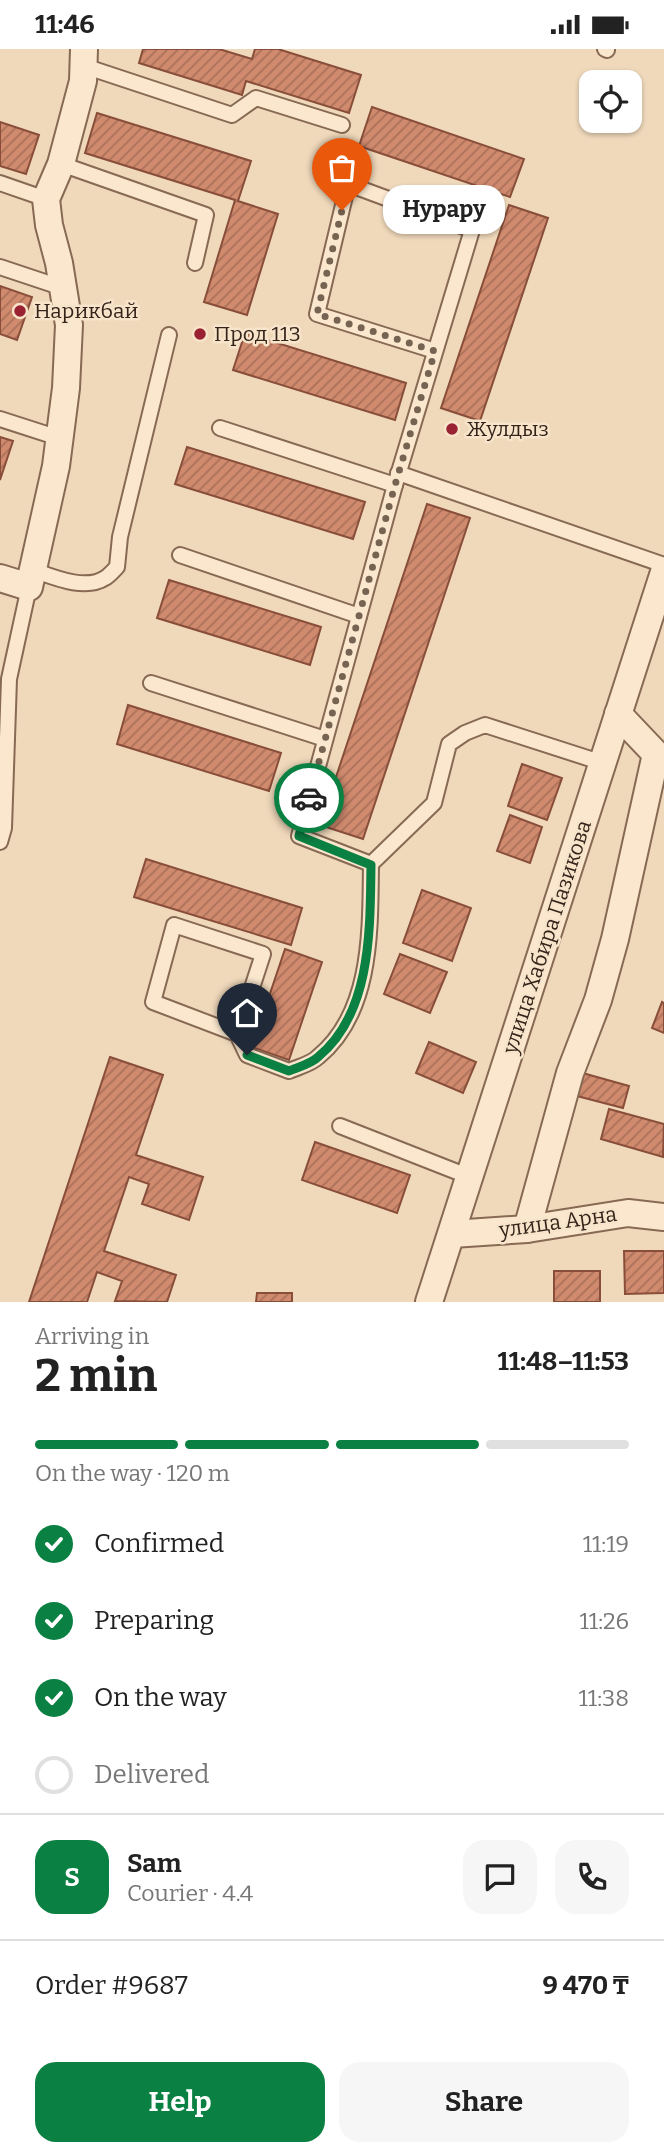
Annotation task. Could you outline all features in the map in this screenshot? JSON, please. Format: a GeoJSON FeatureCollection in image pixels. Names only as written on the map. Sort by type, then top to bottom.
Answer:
{"type":"FeatureCollection","features":[{"type":"Feature","properties":{"kind":"street"},"geometry":{"type":"LineString","coordinates":[[0,578],[31,579],[56,466],[66,389],[69,325],[49,225],[47,199],[61,164],[83,81],[84,58]]}},
{"type":"Feature","properties":{"kind":"street","name":"улица Хабира Пазикова"},"geometry":{"type":"LineString","coordinates":[[429,1302],[664,572]]}},
{"type":"Feature","properties":{"kind":"street"},"geometry":{"type":"LineString","coordinates":[[527,1229],[570,1073],[598,1000],[656,754],[618,714]]}},
{"type":"Feature","properties":{"kind":"street","name":"улица Арна"},"geometry":{"type":"LineString","coordinates":[[452,1234],[527,1229],[628,1213],[664,1217]]}},
{"type":"Feature","properties":{"kind":"lane"},"geometry":{"type":"LineString","coordinates":[[84,58],[232,115],[256,99],[342,125]]}},
{"type":"Feature","properties":{"kind":"lane"},"geometry":{"type":"LineString","coordinates":[[61,164],[206,215],[195,263]]}},
{"type":"Feature","properties":{"kind":"lane"},"geometry":{"type":"LineString","coordinates":[[0,183],[47,199]]}},
{"type":"Feature","properties":{"kind":"lane"},"geometry":{"type":"LineString","coordinates":[[371,865],[299,836],[397,479],[472,229],[348,184],[317,314],[435,351]]}},
{"type":"Feature","properties":{"kind":"lane"},"geometry":{"type":"LineString","coordinates":[[0,267],[63,288]]}},
{"type":"Feature","properties":{"kind":"lane"},"geometry":{"type":"LineString","coordinates":[[0,842],[4,828],[9,679],[31,579],[91,583],[103,580],[117,567],[120,537],[169,335]]}},
{"type":"Feature","properties":{"kind":"lane"},"geometry":{"type":"LineString","coordinates":[[0,419],[59,438]]}},
{"type":"Feature","properties":{"kind":"lane"},"geometry":{"type":"LineString","coordinates":[[220,428],[397,479],[664,565]]}},
{"type":"Feature","properties":{"kind":"lane"},"geometry":{"type":"LineString","coordinates":[[180,555],[359,616]]}},
{"type":"Feature","properties":{"kind":"lane"},"geometry":{"type":"LineString","coordinates":[[151,683],[325,739]]}},
{"type":"Feature","properties":{"kind":"lane"},"geometry":{"type":"LineString","coordinates":[[237,1034],[153,1002],[174,925],[263,954],[237,1034],[247,1055],[289,1071],[317,1059],[341,1034],[364,978],[370,923],[371,865],[434,803],[449,744],[465,733],[485,725],[603,763]]}},
{"type":"Feature","properties":{"kind":"lane"},"geometry":{"type":"LineString","coordinates":[[340,1126],[470,1177]]}},
{"type":"Feature","properties":{"kind":"building"},"geometry":{"type":"Polygon","coordinates":[[[143,49],[219,49],[252,59],[255,49],[278,49],[361,75],[349,113],[246,81],[242,95],[139,63],[143,49]]]}},
{"type":"Feature","properties":{"kind":"building"},"geometry":{"type":"Polygon","coordinates":[[[372,107],[524,159],[510,197],[359,146],[372,107]]]}},
{"type":"Feature","properties":{"kind":"building"},"geometry":{"type":"Polygon","coordinates":[[[97,113],[251,161],[238,201],[278,214],[247,315],[204,302],[235,200],[85,153],[97,113]]]}},
{"type":"Feature","properties":{"kind":"building"},"geometry":{"type":"Polygon","coordinates":[[[0,122],[39,135],[26,174],[0,166],[0,122]]]}},
{"type":"Feature","properties":{"kind":"building"},"geometry":{"type":"Polygon","coordinates":[[[509,205],[548,218],[480,421],[441,408],[509,205]]]}},
{"type":"Feature","properties":{"kind":"building"},"geometry":{"type":"Polygon","coordinates":[[[0,286],[32,297],[17,340],[0,334],[0,286]]]}},
{"type":"Feature","properties":{"kind":"building"},"geometry":{"type":"Polygon","coordinates":[[[245,333],[406,383],[395,420],[233,370],[245,333]]]}},
{"type":"Feature","properties":{"kind":"building"},"geometry":{"type":"Polygon","coordinates":[[[0,437],[13,441],[0,480],[0,437]]]}},
{"type":"Feature","properties":{"kind":"building"},"geometry":{"type":"Polygon","coordinates":[[[187,447],[365,502],[353,539],[175,484],[187,447]]]}},
{"type":"Feature","properties":{"kind":"building"},"geometry":{"type":"Polygon","coordinates":[[[427,504],[470,518],[363,839],[320,825],[427,504]]]}},
{"type":"Feature","properties":{"kind":"building"},"geometry":{"type":"Polygon","coordinates":[[[169,580],[321,627],[310,665],[157,618],[169,580]]]}},
{"type":"Feature","properties":{"kind":"building"},"geometry":{"type":"Polygon","coordinates":[[[128,705],[281,753],[269,791],[117,744],[128,705]]]}},
{"type":"Feature","properties":{"kind":"building"},"geometry":{"type":"Polygon","coordinates":[[[522,764],[562,778],[547,820],[508,806],[522,764]]]}},
{"type":"Feature","properties":{"kind":"building"},"geometry":{"type":"Polygon","coordinates":[[[510,815],[542,827],[530,863],[497,851],[510,815]]]}},
{"type":"Feature","properties":{"kind":"building"},"geometry":{"type":"Polygon","coordinates":[[[146,859],[302,908],[291,945],[134,897],[146,859]]]}},
{"type":"Feature","properties":{"kind":"building"},"geometry":{"type":"Polygon","coordinates":[[[422,890],[471,908],[452,961],[403,943],[422,890]]]}},
{"type":"Feature","properties":{"kind":"building"},"geometry":{"type":"Polygon","coordinates":[[[285,949],[322,962],[289,1060],[252,1047],[285,949]]]}},
{"type":"Feature","properties":{"kind":"building"},"geometry":{"type":"Polygon","coordinates":[[[400,954],[447,972],[430,1013],[384,994],[400,954]]]}},
{"type":"Feature","properties":{"kind":"building"},"geometry":{"type":"Polygon","coordinates":[[[662,1002],[664,1003],[664,1033],[652,1028],[662,1002]]]}},
{"type":"Feature","properties":{"kind":"building"},"geometry":{"type":"Polygon","coordinates":[[[429,1042],[476,1062],[463,1093],[416,1073],[429,1042]]]}},
{"type":"Feature","properties":{"kind":"building"},"geometry":{"type":"Polygon","coordinates":[[[110,1057],[163,1075],[136,1155],[203,1177],[189,1220],[142,1204],[149,1184],[129,1177],[104,1251],[176,1275],[167,1302],[115,1301],[122,1281],[97,1272],[87,1302],[29,1302],[110,1057]]]}},
{"type":"Feature","properties":{"kind":"building"},"geometry":{"type":"Polygon","coordinates":[[[579,1072],[629,1086],[623,1108],[573,1095],[579,1072]]]}},
{"type":"Feature","properties":{"kind":"building"},"geometry":{"type":"Polygon","coordinates":[[[609,1109],[664,1124],[663,1157],[601,1139],[609,1109]]]}},
{"type":"Feature","properties":{"kind":"building"},"geometry":{"type":"Polygon","coordinates":[[[315,1142],[410,1175],[397,1213],[302,1180],[315,1142]]]}},
{"type":"Feature","properties":{"kind":"building"},"geometry":{"type":"Polygon","coordinates":[[[624,1251],[664,1251],[664,1293],[625,1294],[624,1251]]]}},
{"type":"Feature","properties":{"kind":"building"},"geometry":{"type":"Polygon","coordinates":[[[554,1271],[600,1271],[600,1302],[554,1302],[554,1271]]]}},
{"type":"Feature","properties":{"kind":"building"},"geometry":{"type":"Polygon","coordinates":[[[257,1293],[292,1293],[292,1302],[256,1302],[257,1293]]]}},
{"type":"Feature","properties":{"kind":"way so far"},"geometry":{"type":"LineString","coordinates":[[309,798],[395,485],[435,351],[317,314],[342,210]]}},
{"type":"Feature","properties":{"kind":"place","name":"Нурару"},"geometry":{"type":"Point","coordinates":[342,210]}},
{"type":"Feature","properties":{"kind":"place","name":"Нарикбай"},"geometry":{"type":"Point","coordinates":[20,311]}},
{"type":"Feature","properties":{"kind":"place","name":"Прод 113"},"geometry":{"type":"Point","coordinates":[200,334]}},
{"type":"Feature","properties":{"kind":"place","name":"Жулдыз"},"geometry":{"type":"Point","coordinates":[452,429]}},
{"type":"Feature","properties":{"kind":"route"},"geometry":{"type":"LineString","coordinates":[[247,1055],[289,1071],[317,1059],[341,1034],[364,978],[370,923],[371,865],[299,836],[309,798]]}}]}
